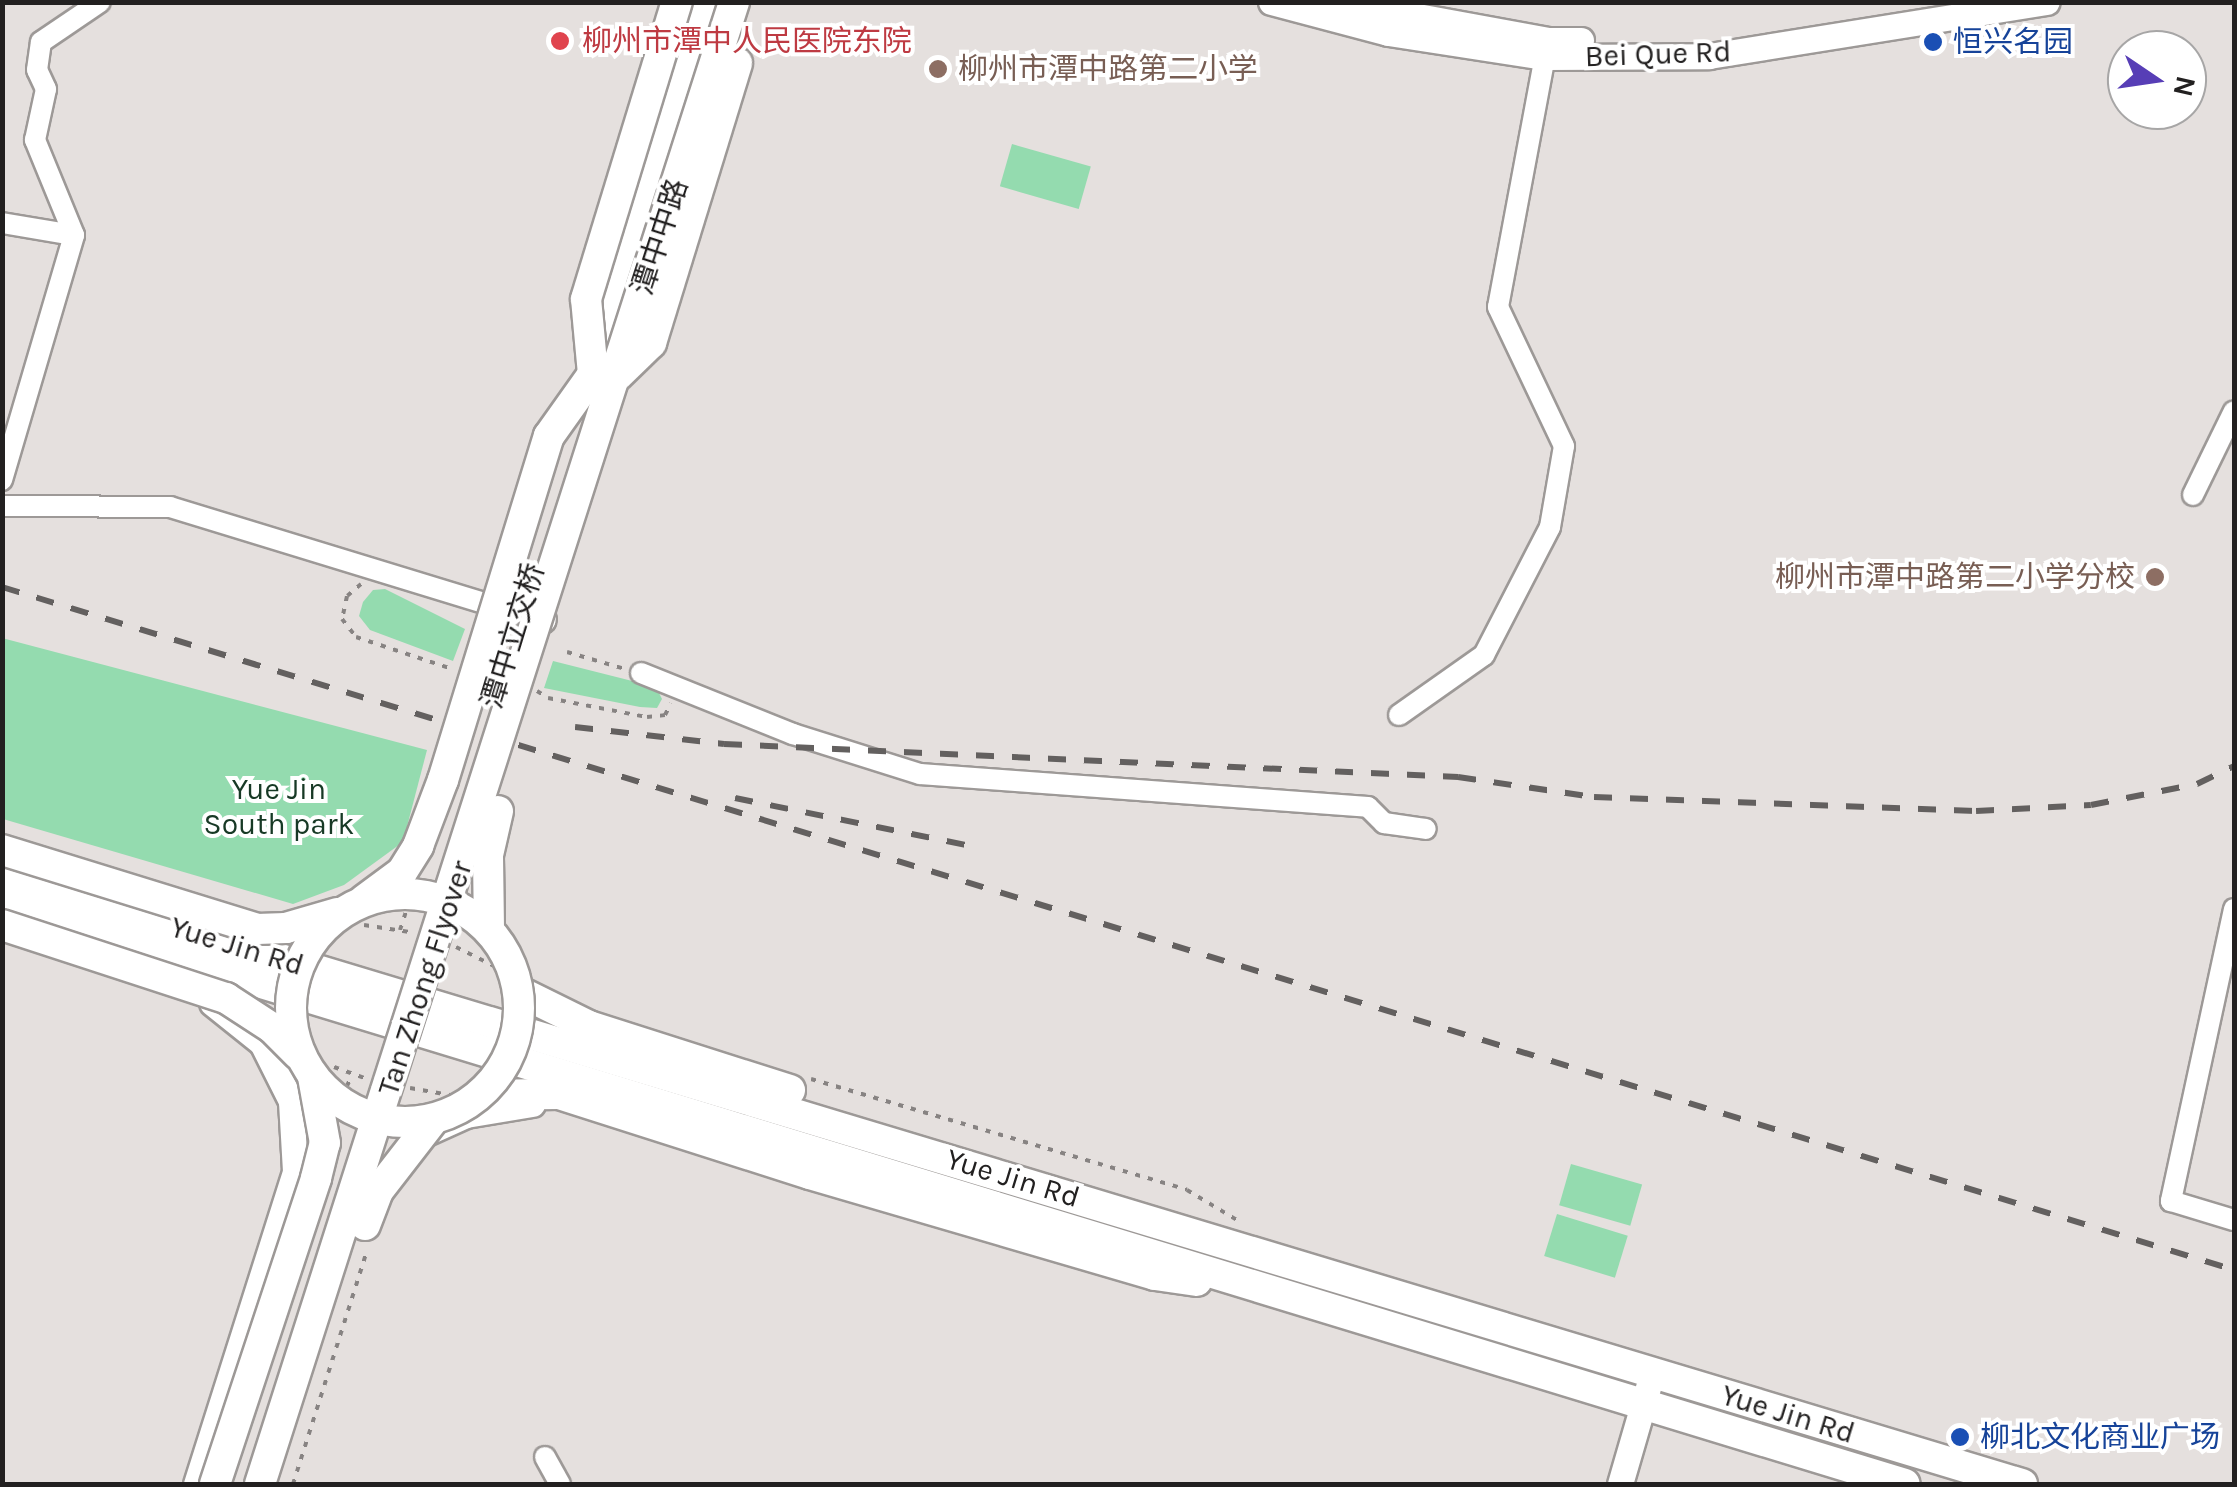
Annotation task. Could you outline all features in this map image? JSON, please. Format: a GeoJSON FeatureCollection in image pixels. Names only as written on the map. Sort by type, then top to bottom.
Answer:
{"type":"FeatureCollection","features":[{"type":"Feature","properties":{"kind":"main road"},"geometry":{"type":"LineString","coordinates":[[2,925],[226,998],[272,1028],[327,1094],[367,1117],[412,1123],[433,1120],[480,1095],[500,1073],[519,1020],[519,985],[489,929],[486,887],[492,829],[614,437],[586,299],[677,2]]}},
{"type":"Feature","properties":{"kind":"main road","name":"潭中中路"},"geometry":{"type":"LineString","coordinates":[[582,470],[603,376],[709,2]]}},
{"type":"Feature","properties":{"kind":"main road","name":"潭中中路"},"geometry":{"type":"LineString","coordinates":[[603,376],[734,2]]}},
{"type":"Feature","properties":{"kind":"main road"},"geometry":{"type":"LineString","coordinates":[[215,1484],[325,1143],[290,1016],[295,975],[314,938],[402,872],[418,846],[449,763],[549,436],[603,376],[651,344],[755,2]]}},
{"type":"Feature","properties":{"kind":"main road","name":"潭中立交桥"},"geometry":{"type":"LineString","coordinates":[[240,1484],[603,376]]}},
{"type":"Feature","properties":{"kind":"main road","name":"Tan Zhong Flyover"},"geometry":{"type":"LineString","coordinates":[[260,1484],[478,815],[582,470]]}},
{"type":"Feature","properties":{"kind":"main road"},"geometry":{"type":"LineString","coordinates":[[2,850],[257,929],[286,928],[354,905],[409,893],[452,903],[489,929]]}},
{"type":"Feature","properties":{"kind":"main road","name":"Yue Jin Rd"},"geometry":{"type":"LineString","coordinates":[[2,876],[2022,1484]]}},
{"type":"Feature","properties":{"kind":"main road","name":"Yue Jin Rd"},"geometry":{"type":"LineString","coordinates":[[2,904],[1905,1484]]}},
{"type":"Feature","properties":{"kind":"main road"},"geometry":{"type":"LineString","coordinates":[[519,985],[589,1026],[1174,1206],[1313,1268]]}},
{"type":"Feature","properties":{"kind":"main road"},"geometry":{"type":"LineString","coordinates":[[480,1095],[559,1094],[810,1174],[1155,1275],[1304,1298]]}},
{"type":"Feature","properties":{"kind":"main road"},"geometry":{"type":"LineString","coordinates":[[280,1484],[378,1190],[433,1120]]}},
{"type":"Feature","properties":{"kind":"street"},"geometry":{"type":"LineString","coordinates":[[2,480],[74,235],[34,140],[46,89],[37,70],[40,42],[100,2]]}},
{"type":"Feature","properties":{"kind":"street"},"geometry":{"type":"LineString","coordinates":[[507,610],[690,2]]}},
{"type":"Feature","properties":{"kind":"street"},"geometry":{"type":"LineString","coordinates":[[2,506],[170,508],[545,622],[743,2]]}},
{"type":"Feature","properties":{"kind":"street","name":"Bei Que Rd"},"geometry":{"type":"LineString","coordinates":[[1272,2],[1388,32],[1545,57],[1709,56],[1913,13]]}},
{"type":"Feature","properties":{"kind":"street","name":"Bei Que Rd"},"geometry":{"type":"LineString","coordinates":[[1341,2],[1549,40],[1708,38],[1974,6],[2047,2]]}},
{"type":"Feature","properties":{"kind":"street"},"geometry":{"type":"LineString","coordinates":[[1399,715],[1484,656],[1550,527],[1564,446],[1498,307],[1545,57]]}},
{"type":"Feature","properties":{"kind":"street"},"geometry":{"type":"LineString","coordinates":[[2,223],[74,235]]}},
{"type":"Feature","properties":{"kind":"street"},"geometry":{"type":"LineString","coordinates":[[568,409],[610,423]]}},
{"type":"Feature","properties":{"kind":"street"},"geometry":{"type":"LineString","coordinates":[[2193,494],[2234,412]]}},
{"type":"Feature","properties":{"kind":"street"},"geometry":{"type":"LineString","coordinates":[[641,673],[793,734],[920,774],[1368,806],[1384,823],[1426,829]]}},
{"type":"Feature","properties":{"kind":"street"},"geometry":{"type":"LineString","coordinates":[[2234,909],[2172,1201],[2234,1220]]}},
{"type":"Feature","properties":{"kind":"street"},"geometry":{"type":"LineString","coordinates":[[2,937],[206,999],[262,1043],[291,1101],[295,1171],[196,1484]]}},
{"type":"Feature","properties":{"kind":"street"},"geometry":{"type":"LineString","coordinates":[[270,1484],[361,1200],[402,1143],[466,1116],[545,1102],[1126,1276],[1304,1298]]}},
{"type":"Feature","properties":{"kind":"street"},"geometry":{"type":"LineString","coordinates":[[1620,1484],[1652,1374]]}},
{"type":"Feature","properties":{"kind":"street"},"geometry":{"type":"LineString","coordinates":[[545,1456],[560,1484]]}},
{"type":"Feature","properties":{"kind":"path"},"geometry":{"type":"LineString","coordinates":[[365,580],[348,596],[342,619],[356,637],[434,667],[463,671]]}},
{"type":"Feature","properties":{"kind":"path"},"geometry":{"type":"LineString","coordinates":[[567,652],[641,673]]}},
{"type":"Feature","properties":{"kind":"path"},"geometry":{"type":"LineString","coordinates":[[532,687],[548,698],[647,717],[665,715],[673,699]]}},
{"type":"Feature","properties":{"kind":"path"},"geometry":{"type":"LineString","coordinates":[[448,943],[519,985]]}},
{"type":"Feature","properties":{"kind":"path"},"geometry":{"type":"LineString","coordinates":[[795,1075],[1187,1190],[1250,1228]]}},
{"type":"Feature","properties":{"kind":"path"},"geometry":{"type":"LineString","coordinates":[[293,1484],[371,1240]]}},
{"type":"Feature","properties":{"kind":"green space"},"geometry":{"type":"Polygon","coordinates":[[[1012,144],[1091,167],[1079,209],[1000,186],[1012,144]]]}},
{"type":"Feature","properties":{"kind":"green space"},"geometry":{"type":"Polygon","coordinates":[[[385,589],[465,629],[453,661],[370,630],[359,616],[363,602],[373,590],[385,589]]]}},
{"type":"Feature","properties":{"kind":"green space","name":"Yue Jin South park"},"geometry":{"type":"Polygon","coordinates":[[[2,638],[427,750],[403,842],[344,885],[293,904],[3,819],[2,638]]]}},
{"type":"Feature","properties":{"kind":"green space"},"geometry":{"type":"Polygon","coordinates":[[[553,661],[656,687],[662,699],[657,708],[640,707],[544,688],[553,661]]]}},
{"type":"Feature","properties":{"kind":"green space"},"geometry":{"type":"Polygon","coordinates":[[[1571,1164],[1642,1184],[1630,1226],[1559,1205],[1571,1164]]]}},
{"type":"Feature","properties":{"kind":"green space"},"geometry":{"type":"Polygon","coordinates":[[[1557,1214],[1628,1236],[1615,1278],[1544,1256],[1557,1214]]]}},
{"type":"Feature","properties":{"kind":"railway"},"geometry":{"type":"LineString","coordinates":[[2,587],[2234,1270]]}},
{"type":"Feature","properties":{"kind":"railway"},"geometry":{"type":"LineString","coordinates":[[575,727],[724,744],[1458,777],[1594,797],[1976,811],[2091,805],[2197,784],[2234,766]]}},
{"type":"Feature","properties":{"kind":"railway"},"geometry":{"type":"LineString","coordinates":[[735,798],[970,846]]}},
{"type":"Feature","properties":{"kind":"place","name":"柳州市潭中人民医院东院"},"geometry":{"type":"Point","coordinates":[560,41]}},
{"type":"Feature","properties":{"kind":"place","name":"恒兴名园"},"geometry":{"type":"Point","coordinates":[1933,42]}},
{"type":"Feature","properties":{"kind":"place","name":"柳州市潭中路第二小学"},"geometry":{"type":"Point","coordinates":[938,69]}},
{"type":"Feature","properties":{"kind":"place","name":"柳州市潭中路第二小学分校"},"geometry":{"type":"Point","coordinates":[2155,577]}},
{"type":"Feature","properties":{"kind":"place","name":"柳北文化商业广场"},"geometry":{"type":"Point","coordinates":[1960,1437]}}]}
